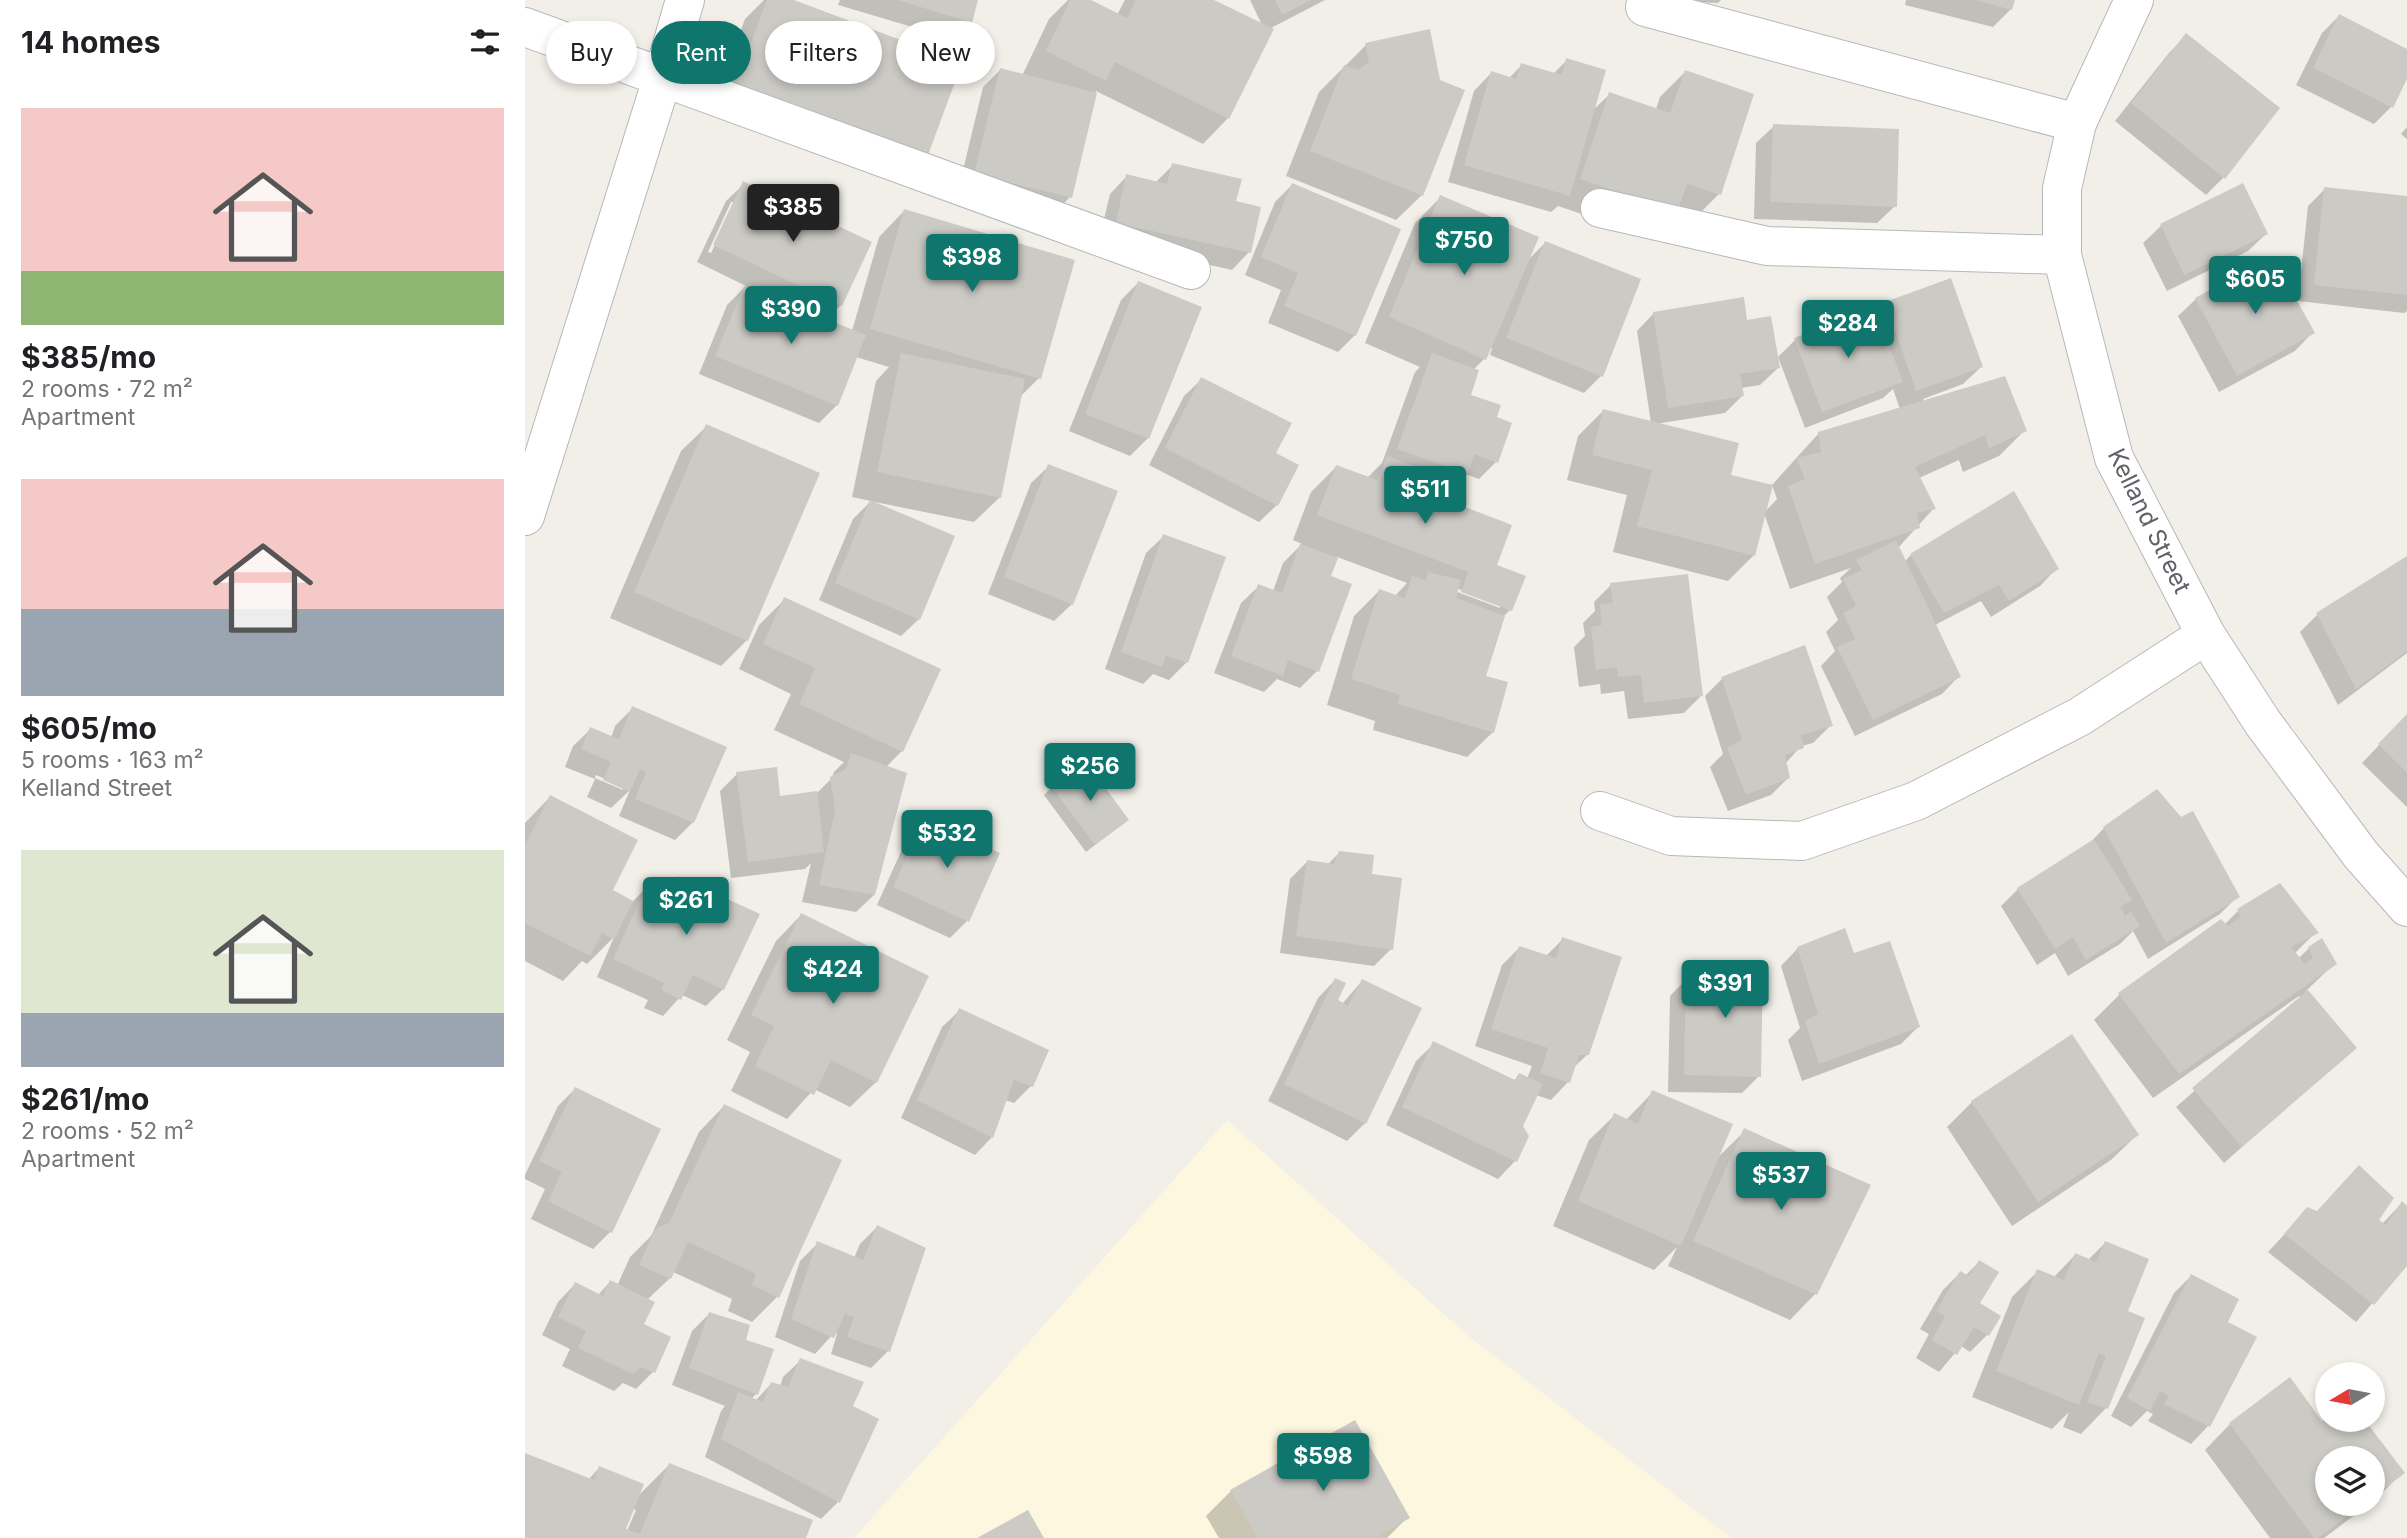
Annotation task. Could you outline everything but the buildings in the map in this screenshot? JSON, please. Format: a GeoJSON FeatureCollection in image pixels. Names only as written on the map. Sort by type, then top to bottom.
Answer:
{"type":"FeatureCollection","features":[{"type":"Feature","properties":{"kind":"street"},"geometry":{"type":"LineString","coordinates":[[679,21],[685,0]]}},
{"type":"Feature","properties":{"kind":"street","name":"Kelland Street"},"geometry":{"type":"LineString","coordinates":[[2134,0],[2077,123],[2062,188],[2062,256],[2114,458],[2206,635],[2263,723],[2361,855],[2407,907]]}},
{"type":"Feature","properties":{"kind":"street"},"geometry":{"type":"LineString","coordinates":[[1645,7],[2077,123]]}},
{"type":"Feature","properties":{"kind":"street"},"geometry":{"type":"LineString","coordinates":[[525,27],[651,72]]}},
{"type":"Feature","properties":{"kind":"street"},"geometry":{"type":"LineString","coordinates":[[525,516],[660,84]]}},
{"type":"Feature","properties":{"kind":"street"},"geometry":{"type":"LineString","coordinates":[[685,84],[1191,270]]}},
{"type":"Feature","properties":{"kind":"street"},"geometry":{"type":"LineString","coordinates":[[1600,208],[1767,246],[2062,256]]}},
{"type":"Feature","properties":{"kind":"street"},"geometry":{"type":"LineString","coordinates":[[1600,811],[1671,836],[1801,841],[1916,801],[2079,716],[2206,635]]}},
{"type":"Feature","properties":{"kind":"shaded area"},"geometry":{"type":"Polygon","coordinates":[[[1227,1120],[1466,1334],[1731,1538],[854,1538],[1227,1120]]]}}]}
